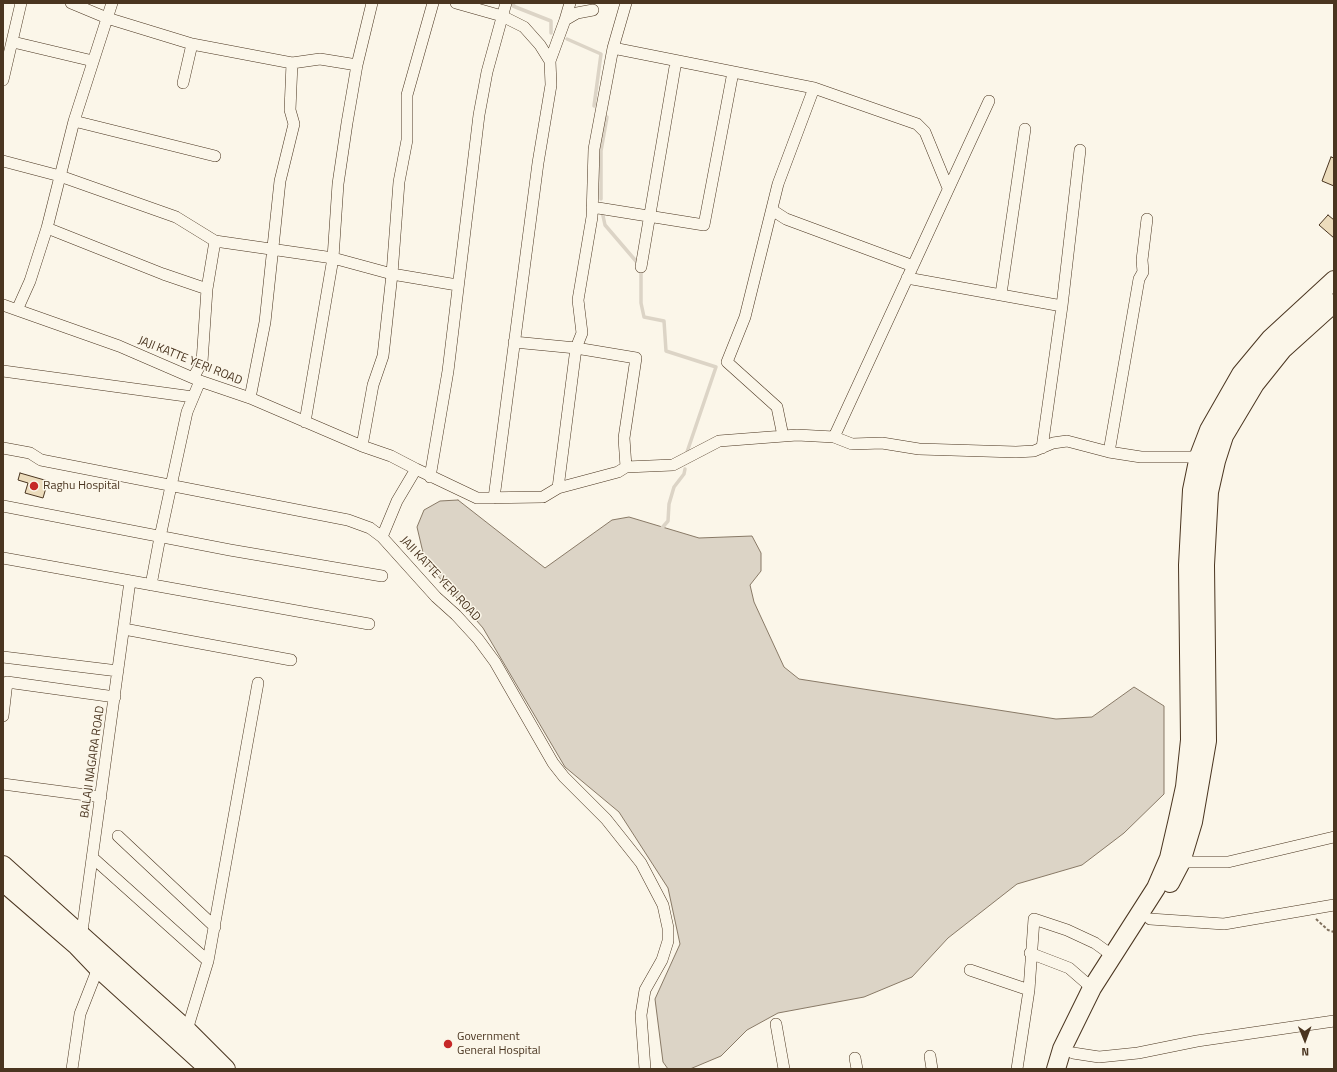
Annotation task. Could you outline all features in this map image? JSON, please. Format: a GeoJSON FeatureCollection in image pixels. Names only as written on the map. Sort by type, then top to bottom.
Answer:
{"type":"FeatureCollection","features":[{"type":"Feature","properties":{"kind":"highway"},"geometry":{"type":"LineString","coordinates":[[1070,1061],[1100,992],[1150,919],[1181,862],[1193,822],[1206,741],[1205,566],[1209,492],[1209,430],[1241,374],[1271,338],[1334,280]]}},
{"type":"Feature","properties":{"kind":"highway"},"geometry":{"type":"LineString","coordinates":[[1056,1069],[1062,1049],[1092,988],[1158,882],[1169,858],[1185,787],[1190,740],[1189,558],[1192,490],[1208,458],[1224,436],[1255,384],[1283,349],[1334,303]]}},
{"type":"Feature","properties":{"kind":"highway"},"geometry":{"type":"LineString","coordinates":[[3,865],[80,941],[98,968],[209,1069]]}},
{"type":"Feature","properties":{"kind":"highway"},"geometry":{"type":"LineString","coordinates":[[3,882],[80,941],[187,1030],[226,1069]]}},
{"type":"Feature","properties":{"kind":"street"},"geometry":{"type":"LineString","coordinates":[[3,80],[21,3]]}},
{"type":"Feature","properties":{"kind":"street"},"geometry":{"type":"LineString","coordinates":[[71,3],[107,18],[192,44],[292,63],[320,59],[357,65]]}},
{"type":"Feature","properties":{"kind":"street"},"geometry":{"type":"LineString","coordinates":[[17,310],[30,281],[46,228],[74,121],[112,3]]}},
{"type":"Feature","properties":{"kind":"street"},"geometry":{"type":"LineString","coordinates":[[305,422],[333,258],[338,184],[357,65],[372,3]]}},
{"type":"Feature","properties":{"kind":"street"},"geometry":{"type":"LineString","coordinates":[[362,446],[374,386],[383,356],[392,274],[399,182],[407,140],[407,95],[433,3]]}},
{"type":"Feature","properties":{"kind":"street"},"geometry":{"type":"LineString","coordinates":[[456,3],[502,16],[524,27],[540,45],[550,61]]}},
{"type":"Feature","properties":{"kind":"street"},"geometry":{"type":"LineString","coordinates":[[430,477],[448,371],[457,285],[479,115],[488,72],[506,3]]}},
{"type":"Feature","properties":{"kind":"street"},"geometry":{"type":"LineString","coordinates":[[494,498],[538,162],[551,85],[550,61],[570,3]]}},
{"type":"Feature","properties":{"kind":"street"},"geometry":{"type":"LineString","coordinates":[[558,488],[576,348],[582,332],[578,300],[592,207],[594,149],[613,48],[626,3]]}},
{"type":"Feature","properties":{"kind":"street"},"geometry":{"type":"LineString","coordinates":[[565,20],[577,13],[593,10]]}},
{"type":"Feature","properties":{"kind":"street"},"geometry":{"type":"LineString","coordinates":[[13,42],[93,61]]}},
{"type":"Feature","properties":{"kind":"street"},"geometry":{"type":"LineString","coordinates":[[183,83],[192,44]]}},
{"type":"Feature","properties":{"kind":"street"},"geometry":{"type":"LineString","coordinates":[[613,48],[814,88],[917,124],[925,132],[948,188]]}},
{"type":"Feature","properties":{"kind":"street"},"geometry":{"type":"LineString","coordinates":[[641,267],[676,61]]}},
{"type":"Feature","properties":{"kind":"street"},"geometry":{"type":"LineString","coordinates":[[250,398],[265,322],[274,250],[280,181],[294,124],[290,110],[292,63]]}},
{"type":"Feature","properties":{"kind":"street"},"geometry":{"type":"LineString","coordinates":[[592,207],[704,226],[733,72]]}},
{"type":"Feature","properties":{"kind":"street"},"geometry":{"type":"LineString","coordinates":[[784,436],[777,406],[727,362],[745,317],[778,184],[814,88]]}},
{"type":"Feature","properties":{"kind":"street"},"geometry":{"type":"LineString","coordinates":[[834,437],[988,101]]}},
{"type":"Feature","properties":{"kind":"street"},"geometry":{"type":"LineString","coordinates":[[74,121],[215,156]]}},
{"type":"Feature","properties":{"kind":"street"},"geometry":{"type":"LineString","coordinates":[[1001,294],[1025,129]]}},
{"type":"Feature","properties":{"kind":"street"},"geometry":{"type":"LineString","coordinates":[[1042,448],[1062,306],[1080,150]]}},
{"type":"Feature","properties":{"kind":"street"},"geometry":{"type":"LineString","coordinates":[[3,160],[60,176],[176,217],[215,241],[333,258],[392,274],[457,285]]}},
{"type":"Feature","properties":{"kind":"street"},"geometry":{"type":"LineString","coordinates":[[772,210],[786,219],[913,266]]}},
{"type":"Feature","properties":{"kind":"street"},"geometry":{"type":"LineString","coordinates":[[1110,452],[1139,279],[1143,272],[1142,260],[1147,219]]}},
{"type":"Feature","properties":{"kind":"street"},"geometry":{"type":"LineString","coordinates":[[46,228],[163,274],[207,289]]}},
{"type":"Feature","properties":{"kind":"street"},"geometry":{"type":"LineString","coordinates":[[152,585],[160,537],[187,412],[193,397],[202,362],[207,289],[215,241]]}},
{"type":"Feature","properties":{"kind":"street"},"geometry":{"type":"LineString","coordinates":[[907,278],[1062,306]]}},
{"type":"Feature","properties":{"kind":"street","name":"JAJI KATTE YERI ROAD"},"geometry":{"type":"LineString","coordinates":[[3,305],[119,346],[197,380],[250,398],[362,446],[391,456],[416,469],[397,501],[382,537],[436,597],[478,639],[496,662],[518,705],[553,763],[564,777],[606,819],[641,863],[663,905],[668,928],[668,941],[662,960],[645,990],[641,1015],[645,1069]]}},
{"type":"Feature","properties":{"kind":"street"},"geometry":{"type":"LineString","coordinates":[[514,342],[576,348],[636,358],[624,438],[626,466]]}},
{"type":"Feature","properties":{"kind":"street"},"geometry":{"type":"LineString","coordinates":[[3,371],[193,397]]}},
{"type":"Feature","properties":{"kind":"street"},"geometry":{"type":"LineString","coordinates":[[416,469],[430,477],[477,498],[494,498],[543,497],[558,488],[618,472],[626,466],[673,464],[719,441],[784,436],[834,437],[852,444],[882,443],[919,449],[1016,452],[1034,451],[1053,443],[1067,441],[1110,452],[1141,457],[1208,458]]}},
{"type":"Feature","properties":{"kind":"street"},"geometry":{"type":"LineString","coordinates":[[3,448],[30,453],[41,460],[348,520],[370,528],[382,537]]}},
{"type":"Feature","properties":{"kind":"street"},"geometry":{"type":"LineString","coordinates":[[3,506],[160,537],[382,576]]}},
{"type":"Feature","properties":{"kind":"street"},"geometry":{"type":"LineString","coordinates":[[3,558],[369,624]]}},
{"type":"Feature","properties":{"kind":"street","name":"BALAJI NAGARA ROAD"},"geometry":{"type":"LineString","coordinates":[[80,941],[93,858],[130,581]]}},
{"type":"Feature","properties":{"kind":"street"},"geometry":{"type":"LineString","coordinates":[[124,629],[291,660]]}},
{"type":"Feature","properties":{"kind":"street"},"geometry":{"type":"LineString","coordinates":[[3,657],[118,671]]}},
{"type":"Feature","properties":{"kind":"street"},"geometry":{"type":"LineString","coordinates":[[3,716],[7,682],[115,697]]}},
{"type":"Feature","properties":{"kind":"street"},"geometry":{"type":"LineString","coordinates":[[187,1030],[208,961],[215,927],[258,683]]}},
{"type":"Feature","properties":{"kind":"street"},"geometry":{"type":"LineString","coordinates":[[3,784],[101,797]]}},
{"type":"Feature","properties":{"kind":"street"},"geometry":{"type":"LineString","coordinates":[[118,836],[215,927]]}},
{"type":"Feature","properties":{"kind":"street"},"geometry":{"type":"LineString","coordinates":[[1181,862],[1228,862],[1334,836]]}},
{"type":"Feature","properties":{"kind":"street"},"geometry":{"type":"LineString","coordinates":[[93,858],[208,961]]}},
{"type":"Feature","properties":{"kind":"street"},"geometry":{"type":"LineString","coordinates":[[1150,919],[1224,924],[1334,905]]}},
{"type":"Feature","properties":{"kind":"street"},"geometry":{"type":"LineString","coordinates":[[1017,1069],[1029,990],[1030,953],[1034,919],[1068,930],[1095,943],[1113,956]]}},
{"type":"Feature","properties":{"kind":"street"},"geometry":{"type":"LineString","coordinates":[[1030,953],[1069,968],[1092,988]]}},
{"type":"Feature","properties":{"kind":"street"},"geometry":{"type":"LineString","coordinates":[[72,1069],[80,1014],[98,968]]}},
{"type":"Feature","properties":{"kind":"street"},"geometry":{"type":"LineString","coordinates":[[970,970],[1029,990]]}},
{"type":"Feature","properties":{"kind":"street"},"geometry":{"type":"LineString","coordinates":[[1070,1061],[1099,1056],[1138,1053],[1197,1041],[1334,1021]]}},
{"type":"Feature","properties":{"kind":"street"},"geometry":{"type":"LineString","coordinates":[[776,1024],[784,1069]]}},
{"type":"Feature","properties":{"kind":"street"},"geometry":{"type":"LineString","coordinates":[[930,1056],[932,1069]]}},
{"type":"Feature","properties":{"kind":"path"},"geometry":{"type":"LineString","coordinates":[[1307,910],[1328,930],[1334,932]]}},
{"type":"Feature","properties":{"kind":"shaded area"},"geometry":{"type":"Polygon","coordinates":[[[458,500],[545,568],[612,520],[629,517],[699,538],[752,536],[761,553],[761,571],[750,585],[754,602],[784,667],[799,679],[1056,719],[1092,717],[1134,687],[1164,706],[1164,794],[1124,833],[1082,865],[1017,884],[948,938],[912,977],[864,997],[778,1013],[747,1030],[721,1056],[690,1069],[668,1069],[663,1062],[655,999],[680,944],[668,888],[619,812],[565,767],[483,628],[425,561],[417,527],[424,510],[440,501],[458,500]]]}},
{"type":"Feature","properties":{"kind":"building"},"geometry":{"type":"Polygon","coordinates":[[[1331,157],[1334,158],[1334,186],[1322,181],[1331,157]]]}},
{"type":"Feature","properties":{"kind":"building"},"geometry":{"type":"Polygon","coordinates":[[[1328,215],[1334,220],[1334,238],[1319,225],[1328,215]]]}},
{"type":"Feature","properties":{"kind":"building"},"geometry":{"type":"Polygon","coordinates":[[[20,473],[48,481],[43,498],[25,493],[28,483],[18,480],[20,473]]]}},
{"type":"Feature","properties":{"kind":"waterway"},"geometry":{"type":"LineString","coordinates":[[514,3],[513,6],[551,21],[551,33]]}},
{"type":"Feature","properties":{"kind":"waterway"},"geometry":{"type":"LineString","coordinates":[[567,39],[601,54],[594,106]]}},
{"type":"Feature","properties":{"kind":"waterway"},"geometry":{"type":"LineString","coordinates":[[601,199],[601,151],[607,117]]}},
{"type":"Feature","properties":{"kind":"waterway"},"geometry":{"type":"LineString","coordinates":[[602,211],[605,225],[641,267],[641,303],[644,317],[664,321],[666,351],[716,367],[686,455]]}},
{"type":"Feature","properties":{"kind":"waterway"},"geometry":{"type":"LineString","coordinates":[[661,529],[668,521],[669,504],[674,487],[684,474],[685,469]]}},
{"type":"Feature","properties":{"kind":"place","name":"Raghu Hospital"},"geometry":{"type":"Point","coordinates":[34,486]}},
{"type":"Feature","properties":{"kind":"place","name":"Government General Hospital"},"geometry":{"type":"Point","coordinates":[448,1044]}}]}
